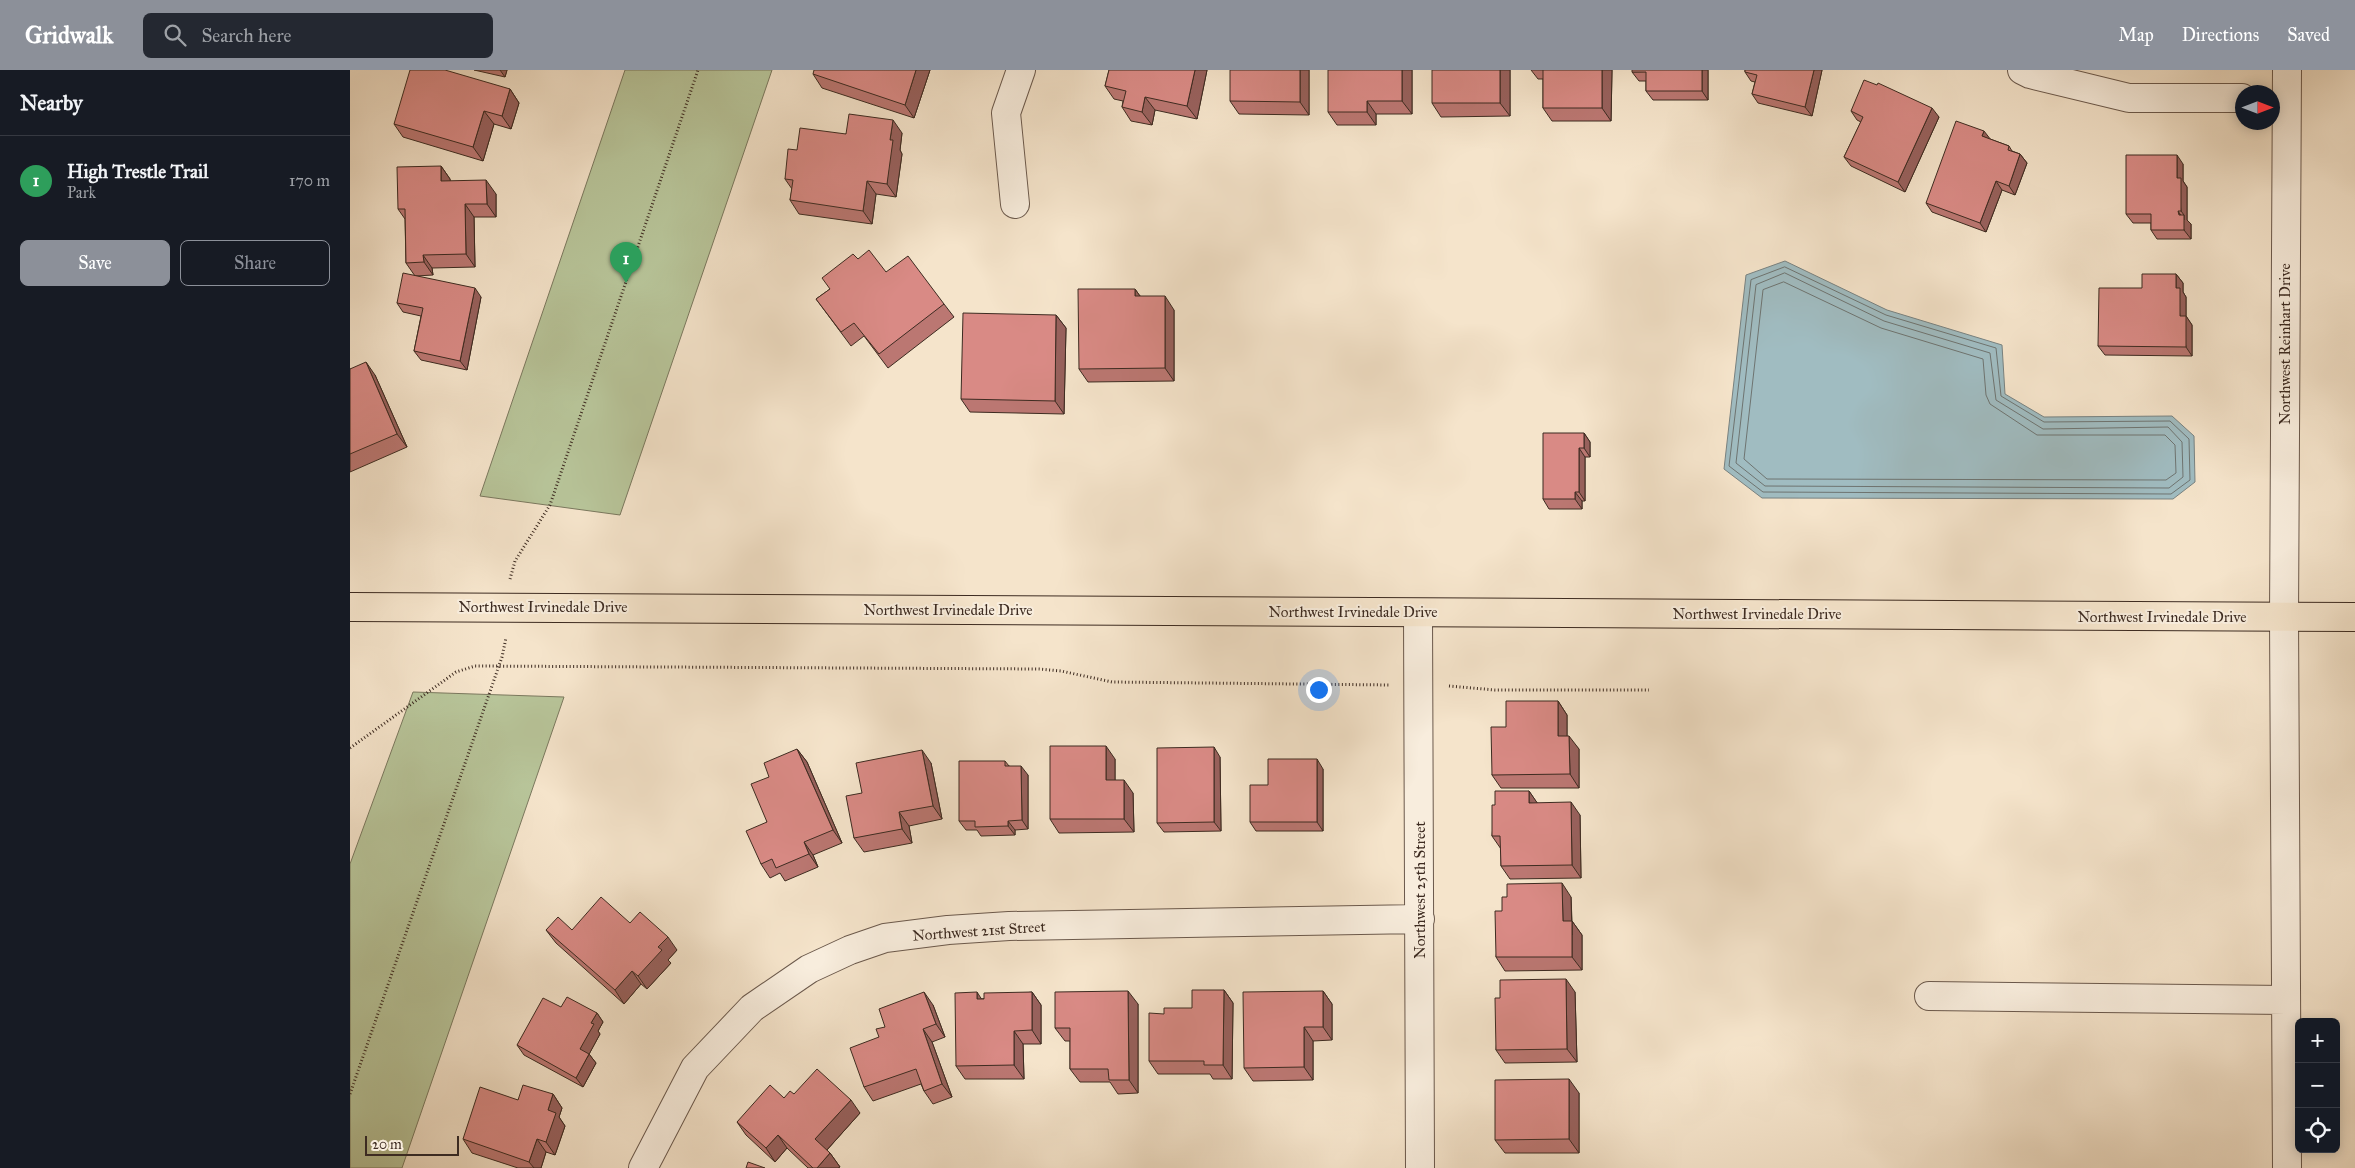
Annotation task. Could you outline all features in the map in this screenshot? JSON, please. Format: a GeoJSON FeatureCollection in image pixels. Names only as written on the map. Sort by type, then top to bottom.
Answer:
{"type":"FeatureCollection","features":[{"type":"Feature","properties":{"kind":"main road","name":"Northwest Irvinedale Drive"},"geometry":{"type":"LineString","coordinates":[[350,607],[2355,617]]}},
{"type":"Feature","properties":{"kind":"street"},"geometry":{"type":"LineString","coordinates":[[1015,204],[1006,113],[1021,70]]}},
{"type":"Feature","properties":{"kind":"street"},"geometry":{"type":"LineString","coordinates":[[2022,70],[2030,74],[2129,98],[2235,98]]}},
{"type":"Feature","properties":{"kind":"street","name":"Northwest Reinhart Drive"},"geometry":{"type":"LineString","coordinates":[[2287,70],[2280,99],[2287,1168]]}},
{"type":"Feature","properties":{"kind":"street","name":"Northwest 25th Street"},"geometry":{"type":"LineString","coordinates":[[1418,612],[1420,1168]]}},
{"type":"Feature","properties":{"kind":"street","name":"Northwest 21st Street"},"geometry":{"type":"LineString","coordinates":[[643,1168],[695,1068],[752,1008],[809,969],[850,950],[876,941],[948,930],[1009,926],[1420,919]]}},
{"type":"Feature","properties":{"kind":"street"},"geometry":{"type":"LineString","coordinates":[[1929,996],[2286,1000]]}},
{"type":"Feature","properties":{"kind":"path"},"geometry":{"type":"LineString","coordinates":[[510,585],[515,561],[550,505],[698,70]]}},
{"type":"Feature","properties":{"kind":"path"},"geometry":{"type":"LineString","coordinates":[[350,1094],[502,657],[506,632]]}},
{"type":"Feature","properties":{"kind":"path"},"geometry":{"type":"LineString","coordinates":[[350,748],[456,672],[476,666],[1039,669],[1061,671],[1112,682],[1388,685]]}},
{"type":"Feature","properties":{"kind":"path"},"geometry":{"type":"LineString","coordinates":[[1440,685],[1495,690],[1648,690]]}},
{"type":"Feature","properties":{"kind":"green space"},"geometry":{"type":"Polygon","coordinates":[[[625,70],[772,70],[620,515],[480,496],[625,70]]]}},
{"type":"Feature","properties":{"kind":"green space"},"geometry":{"type":"Polygon","coordinates":[[[413,692],[564,697],[402,1168],[350,1168],[350,864],[413,692]]]}},
{"type":"Feature","properties":{"kind":"water"},"geometry":{"type":"Polygon","coordinates":[[[1785,261],[1887,310],[2002,345],[2005,394],[2044,417],[2172,416],[2194,436],[2195,482],[2173,499],[1762,498],[1724,469],[1746,275],[1785,261]]]}},
{"type":"Feature","properties":{"kind":"building"},"geometry":{"type":"Polygon","coordinates":[[[410,70],[445,70],[510,89],[502,116],[484,111],[473,147],[394,124],[410,70]]]}},
{"type":"Feature","properties":{"kind":"building"},"geometry":{"type":"Polygon","coordinates":[[[814,70],[916,70],[905,105],[813,74],[814,70]]]}},
{"type":"Feature","properties":{"kind":"building"},"geometry":{"type":"Polygon","coordinates":[[[1109,70],[1195,70],[1187,106],[1145,97],[1142,112],[1122,107],[1126,91],[1105,86],[1109,70]]]}},
{"type":"Feature","properties":{"kind":"building"},"geometry":{"type":"Polygon","coordinates":[[[1230,70],[1300,70],[1300,102],[1230,101],[1230,70]]]}},
{"type":"Feature","properties":{"kind":"building"},"geometry":{"type":"Polygon","coordinates":[[[1328,70],[1402,70],[1402,101],[1367,101],[1367,112],[1328,112],[1328,70]]]}},
{"type":"Feature","properties":{"kind":"building"},"geometry":{"type":"Polygon","coordinates":[[[1432,70],[1500,70],[1500,103],[1432,103],[1432,70]]]}},
{"type":"Feature","properties":{"kind":"building"},"geometry":{"type":"Polygon","coordinates":[[[1543,70],[1602,70],[1602,108],[1543,108],[1543,70]]]}},
{"type":"Feature","properties":{"kind":"building"},"geometry":{"type":"Polygon","coordinates":[[[1632,70],[1702,70],[1702,91],[1646,91],[1646,72],[1632,72],[1632,70]]]}},
{"type":"Feature","properties":{"kind":"building"},"geometry":{"type":"Polygon","coordinates":[[[1745,70],[1814,70],[1805,107],[1752,94],[1757,75],[1745,72],[1745,70]]]}},
{"type":"Feature","properties":{"kind":"building"},"geometry":{"type":"Polygon","coordinates":[[[1864,80],[1877,85],[1878,83],[1932,108],[1898,182],[1844,157],[1863,117],[1851,111],[1864,80]]]}},
{"type":"Feature","properties":{"kind":"building"},"geometry":{"type":"Polygon","coordinates":[[[849,114],[893,120],[890,140],[893,140],[887,184],[867,181],[863,211],[790,200],[793,180],[785,179],[788,149],[797,150],[800,128],[846,134],[849,114]]]}},
{"type":"Feature","properties":{"kind":"building"},"geometry":{"type":"Polygon","coordinates":[[[1956,121],[1984,131],[1982,136],[2009,146],[2008,150],[2020,154],[2009,186],[1996,181],[1980,223],[1926,203],[1956,121]]]}},
{"type":"Feature","properties":{"kind":"building"},"geometry":{"type":"Polygon","coordinates":[[[2126,155],[2177,155],[2177,178],[2181,178],[2181,211],[2178,211],[2179,215],[2184,215],[2184,230],[2151,230],[2151,214],[2126,214],[2126,155]]]}},
{"type":"Feature","properties":{"kind":"building"},"geometry":{"type":"Polygon","coordinates":[[[441,166],[441,181],[486,180],[487,204],[465,204],[466,254],[423,255],[424,262],[406,263],[405,209],[398,209],[397,167],[441,166]]]}},
{"type":"Feature","properties":{"kind":"building"},"geometry":{"type":"Polygon","coordinates":[[[869,250],[886,272],[908,256],[944,304],[879,354],[854,323],[841,332],[816,299],[830,289],[822,278],[853,254],[858,259],[869,250]]]}},
{"type":"Feature","properties":{"kind":"building"},"geometry":{"type":"Polygon","coordinates":[[[403,273],[475,288],[460,361],[414,351],[423,308],[397,303],[403,273]]]}},
{"type":"Feature","properties":{"kind":"building"},"geometry":{"type":"Polygon","coordinates":[[[2142,274],[2176,274],[2176,288],[2180,288],[2180,316],[2186,316],[2186,347],[2098,346],[2099,288],[2142,288],[2142,274]]]}},
{"type":"Feature","properties":{"kind":"building"},"geometry":{"type":"Polygon","coordinates":[[[1078,289],[1135,289],[1135,296],[1165,296],[1165,368],[1079,369],[1078,289]]]}},
{"type":"Feature","properties":{"kind":"building"},"geometry":{"type":"Polygon","coordinates":[[[963,313],[1056,315],[1055,401],[961,399],[963,313]]]}},
{"type":"Feature","properties":{"kind":"building"},"geometry":{"type":"Polygon","coordinates":[[[366,362],[397,434],[350,454],[350,369],[366,362]]]}},
{"type":"Feature","properties":{"kind":"building"},"geometry":{"type":"Polygon","coordinates":[[[1543,433],[1584,433],[1584,448],[1579,448],[1579,492],[1575,492],[1575,499],[1543,499],[1543,433]]]}},
{"type":"Feature","properties":{"kind":"building"},"geometry":{"type":"Polygon","coordinates":[[[1506,701],[1558,701],[1558,736],[1569,736],[1570,774],[1492,775],[1491,727],[1506,727],[1506,701]]]}},
{"type":"Feature","properties":{"kind":"building"},"geometry":{"type":"Polygon","coordinates":[[[1050,746],[1106,746],[1106,780],[1124,780],[1124,819],[1050,819],[1050,746]]]}},
{"type":"Feature","properties":{"kind":"building"},"geometry":{"type":"Polygon","coordinates":[[[1214,747],[1214,822],[1157,823],[1157,748],[1214,747]]]}},
{"type":"Feature","properties":{"kind":"building"},"geometry":{"type":"Polygon","coordinates":[[[797,749],[833,830],[804,842],[809,854],[776,868],[772,859],[761,864],[746,831],[767,822],[751,784],[769,777],[764,763],[797,749]]]}},
{"type":"Feature","properties":{"kind":"building"},"geometry":{"type":"Polygon","coordinates":[[[922,750],[933,806],[899,812],[902,829],[854,838],[846,796],[862,793],[856,763],[922,750]]]}},
{"type":"Feature","properties":{"kind":"building"},"geometry":{"type":"Polygon","coordinates":[[[1268,759],[1317,759],[1317,822],[1250,822],[1250,785],[1268,785],[1268,759]]]}},
{"type":"Feature","properties":{"kind":"building"},"geometry":{"type":"Polygon","coordinates":[[[959,761],[1005,761],[1005,766],[1021,766],[1022,820],[1008,821],[1008,826],[975,827],[975,821],[959,821],[959,761]]]}},
{"type":"Feature","properties":{"kind":"building"},"geometry":{"type":"Polygon","coordinates":[[[1495,791],[1529,791],[1529,803],[1571,802],[1572,865],[1501,866],[1500,836],[1492,836],[1492,805],[1495,805],[1495,791]]]}},
{"type":"Feature","properties":{"kind":"building"},"geometry":{"type":"Polygon","coordinates":[[[1562,883],[1563,921],[1572,921],[1572,957],[1496,957],[1495,911],[1502,911],[1502,897],[1507,897],[1507,884],[1562,883]]]}},
{"type":"Feature","properties":{"kind":"building"},"geometry":{"type":"Polygon","coordinates":[[[601,897],[630,923],[640,912],[668,937],[658,947],[662,950],[638,976],[632,971],[615,990],[546,930],[558,917],[572,930],[601,897]]]}},
{"type":"Feature","properties":{"kind":"building"},"geometry":{"type":"Polygon","coordinates":[[[1566,979],[1567,1049],[1496,1050],[1495,998],[1500,998],[1500,980],[1566,979]]]}},
{"type":"Feature","properties":{"kind":"building"},"geometry":{"type":"Polygon","coordinates":[[[1192,990],[1224,990],[1223,1065],[1204,1065],[1204,1061],[1149,1061],[1149,1013],[1164,1014],[1164,1008],[1192,1008],[1192,990]]]}},
{"type":"Feature","properties":{"kind":"building"},"geometry":{"type":"Polygon","coordinates":[[[1128,991],[1129,1080],[1109,1080],[1108,1069],[1070,1069],[1070,1028],[1055,1028],[1055,992],[1128,991]]]}},
{"type":"Feature","properties":{"kind":"building"},"geometry":{"type":"Polygon","coordinates":[[[1323,991],[1323,1027],[1304,1027],[1304,1067],[1244,1068],[1243,992],[1323,991]]]}},
{"type":"Feature","properties":{"kind":"building"},"geometry":{"type":"Polygon","coordinates":[[[924,992],[936,1024],[923,1029],[942,1084],[924,1091],[916,1069],[864,1087],[850,1048],[879,1037],[876,1029],[885,1027],[879,1009],[924,992]]]}},
{"type":"Feature","properties":{"kind":"building"},"geometry":{"type":"Polygon","coordinates":[[[977,992],[977,999],[984,999],[984,993],[1032,992],[1032,1030],[1014,1031],[1014,1065],[956,1066],[955,993],[977,992]]]}},
{"type":"Feature","properties":{"kind":"building"},"geometry":{"type":"Polygon","coordinates":[[[567,997],[597,1013],[591,1023],[594,1024],[580,1049],[589,1054],[576,1078],[517,1045],[543,998],[561,1007],[567,997]]]}},
{"type":"Feature","properties":{"kind":"building"},"geometry":{"type":"Polygon","coordinates":[[[817,1069],[851,1100],[815,1139],[830,1153],[817,1168],[813,1168],[778,1135],[766,1148],[737,1122],[770,1085],[784,1098],[790,1091],[794,1094],[817,1069]]]}},
{"type":"Feature","properties":{"kind":"building"},"geometry":{"type":"Polygon","coordinates":[[[1569,1079],[1569,1139],[1495,1140],[1495,1080],[1569,1079]]]}},
{"type":"Feature","properties":{"kind":"building"},"geometry":{"type":"Polygon","coordinates":[[[523,1085],[553,1094],[548,1110],[556,1113],[546,1142],[537,1139],[529,1162],[463,1139],[480,1087],[518,1100],[523,1085]]]}},
{"type":"Feature","properties":{"kind":"building"},"geometry":{"type":"Polygon","coordinates":[[[748,1162],[765,1168],[746,1168],[748,1162]]]}},
{"type":"Feature","properties":{"kind":"place","name":"High Trestle Trail"},"geometry":{"type":"Point","coordinates":[626,283]}}]}
